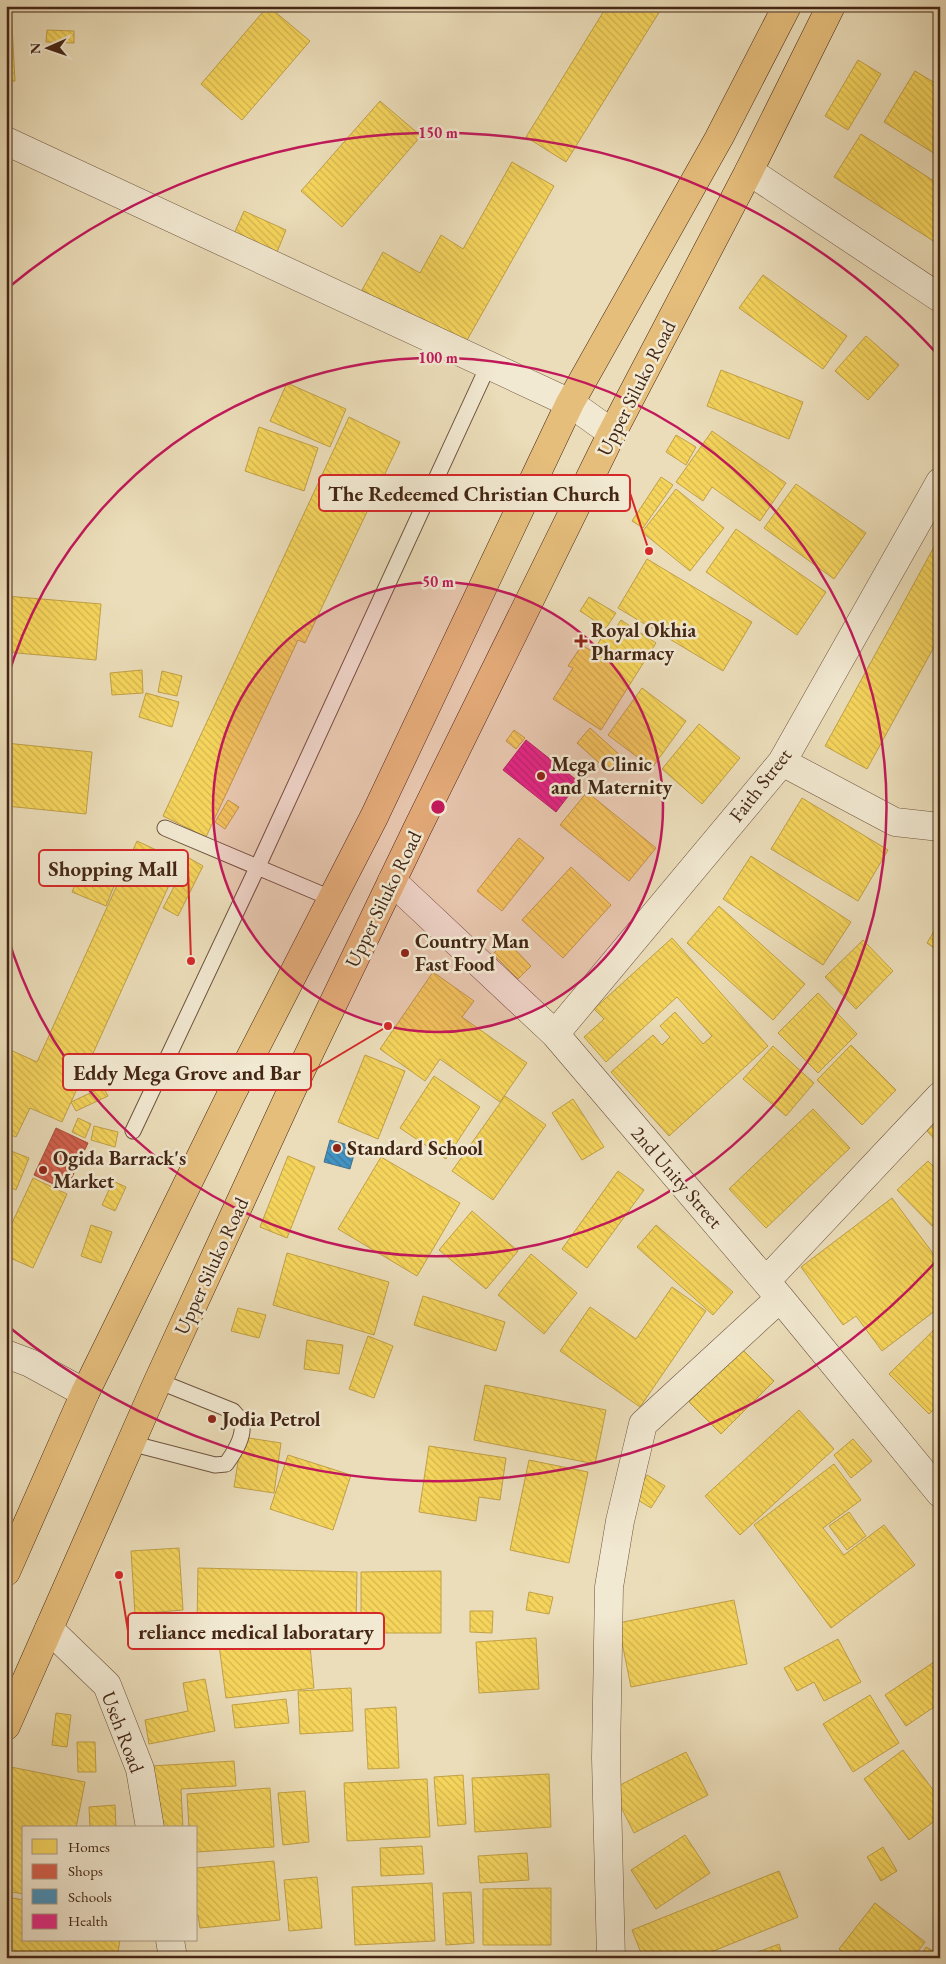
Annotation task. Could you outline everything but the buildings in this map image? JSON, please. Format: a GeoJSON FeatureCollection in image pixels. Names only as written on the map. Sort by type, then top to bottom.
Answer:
{"type":"FeatureCollection","features":[{"type":"Feature","properties":{"kind":"main road"},"geometry":{"type":"LineString","coordinates":[[6,1572],[85,1394],[230,1096],[374,817],[570,403],[719,138],[787,6]]}},
{"type":"Feature","properties":{"kind":"main road","name":"Upper Siluko Road"},"geometry":{"type":"LineString","coordinates":[[6,1726],[158,1380],[294,1085],[612,433],[749,171],[831,6]]}},
{"type":"Feature","properties":{"kind":"street"},"geometry":{"type":"LineString","coordinates":[[6,141],[570,403],[612,433]]}},
{"type":"Feature","properties":{"kind":"street"},"geometry":{"type":"LineString","coordinates":[[749,171],[940,298]]}},
{"type":"Feature","properties":{"kind":"street","name":"Faith Street"},"geometry":{"type":"LineString","coordinates":[[554,1034],[782,762],[940,482]]}},
{"type":"Feature","properties":{"kind":"street"},"geometry":{"type":"LineString","coordinates":[[782,762],[894,822],[940,827]]}},
{"type":"Feature","properties":{"kind":"street","name":"2nd Unity Street"},"geometry":{"type":"LineString","coordinates":[[392,881],[554,1034],[773,1289],[940,1493]]}},
{"type":"Feature","properties":{"kind":"street"},"geometry":{"type":"LineString","coordinates":[[611,1958],[606,1758],[609,1586],[620,1522],[643,1424],[773,1289],[940,1096]]}},
{"type":"Feature","properties":{"kind":"street"},"geometry":{"type":"LineString","coordinates":[[6,1354],[30,1363],[85,1394]]}},
{"type":"Feature","properties":{"kind":"street","name":"Useh Road"},"geometry":{"type":"LineString","coordinates":[[49,1629],[107,1685],[140,1770],[150,1826]]}},
{"type":"Feature","properties":{"kind":"street"},"geometry":{"type":"LineString","coordinates":[[170,1942],[173,1958]]}},
{"type":"Feature","properties":{"kind":"lane"},"geometry":{"type":"LineString","coordinates":[[133,1131],[258,866],[488,366]]}},
{"type":"Feature","properties":{"kind":"lane"},"geometry":{"type":"LineString","coordinates":[[165,828],[333,898]]}},
{"type":"Feature","properties":{"kind":"lane"},"geometry":{"type":"LineString","coordinates":[[130,1443],[215,1464],[226,1464],[234,1454],[242,1433],[241,1421],[233,1411],[158,1380]]}},
{"type":"Feature","properties":{"kind":"place","name":"The Redeemed Christian Church"},"geometry":{"type":"Point","coordinates":[649,551]}},
{"type":"Feature","properties":{"kind":"place","name":"Royal Okhia Pharmacy"},"geometry":{"type":"Point","coordinates":[581,641]}},
{"type":"Feature","properties":{"kind":"place","name":"Mega Clinic and Maternity"},"geometry":{"type":"Point","coordinates":[541,776]}},
{"type":"Feature","properties":{"kind":"place","name":"Country Man Fast Food"},"geometry":{"type":"Point","coordinates":[405,953]}},
{"type":"Feature","properties":{"kind":"place","name":"Shopping Mall"},"geometry":{"type":"Point","coordinates":[191,961]}},
{"type":"Feature","properties":{"kind":"place","name":"Eddy Mega Grove and Bar"},"geometry":{"type":"Point","coordinates":[388,1026]}},
{"type":"Feature","properties":{"kind":"place","name":"Standard School"},"geometry":{"type":"Point","coordinates":[337,1148]}},
{"type":"Feature","properties":{"kind":"place","name":"Ogida Barrack's Market"},"geometry":{"type":"Point","coordinates":[43,1170]}},
{"type":"Feature","properties":{"kind":"place","name":"Jodia Petrol"},"geometry":{"type":"Point","coordinates":[212,1419]}},
{"type":"Feature","properties":{"kind":"place","name":"reliance medical laboratary"},"geometry":{"type":"Point","coordinates":[119,1575]}}]}
